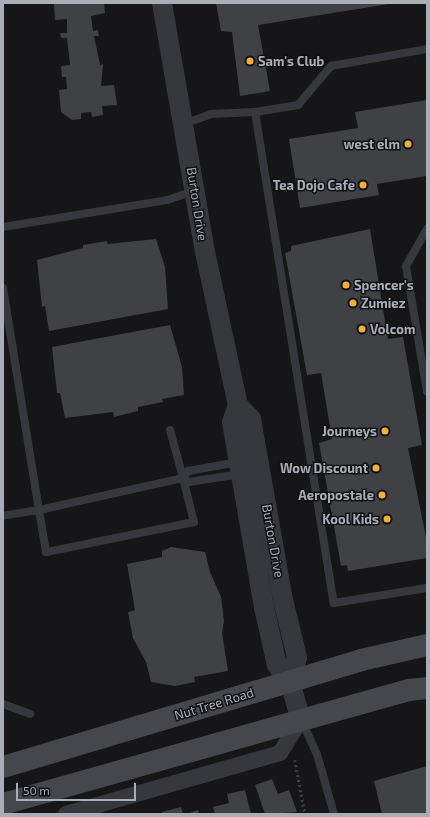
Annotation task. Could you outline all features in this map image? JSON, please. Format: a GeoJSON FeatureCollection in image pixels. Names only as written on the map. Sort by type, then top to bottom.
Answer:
{"type":"FeatureCollection","features":[{"type":"Feature","properties":{"kind":"main road","name":"Nut Tree Road"},"geometry":{"type":"LineString","coordinates":[[3,767],[361,660],[427,645]]}},
{"type":"Feature","properties":{"kind":"main road"},"geometry":{"type":"LineString","coordinates":[[3,804],[302,720],[427,688]]}},
{"type":"Feature","properties":{"kind":"street","name":"Burton Drive"},"geometry":{"type":"LineString","coordinates":[[162,3],[204,247],[238,405],[251,419],[283,600],[297,657],[290,682]]}},
{"type":"Feature","properties":{"kind":"street","name":"Burton Drive"},"geometry":{"type":"LineString","coordinates":[[238,405],[232,422],[264,607],[278,665],[290,682],[302,720]]}},
{"type":"Feature","properties":{"kind":"street"},"geometry":{"type":"LineString","coordinates":[[66,814],[280,753],[302,720]]}},
{"type":"Feature","properties":{"kind":"lane"},"geometry":{"type":"LineString","coordinates":[[184,124],[211,114],[255,112],[298,105],[331,66],[427,49]]}},
{"type":"Feature","properties":{"kind":"lane"},"geometry":{"type":"LineString","coordinates":[[255,112],[334,603],[427,588]]}},
{"type":"Feature","properties":{"kind":"lane"},"geometry":{"type":"LineString","coordinates":[[3,227],[168,200],[195,191]]}},
{"type":"Feature","properties":{"kind":"lane"},"geometry":{"type":"LineString","coordinates":[[427,229],[406,266],[427,391]]}},
{"type":"Feature","properties":{"kind":"lane"},"geometry":{"type":"LineString","coordinates":[[3,288],[46,552],[194,522],[170,430]]}},
{"type":"Feature","properties":{"kind":"lane"},"geometry":{"type":"LineString","coordinates":[[183,478],[189,482],[239,468]]}},
{"type":"Feature","properties":{"kind":"lane"},"geometry":{"type":"LineString","coordinates":[[3,516],[39,510],[183,478],[188,471],[239,468]]}},
{"type":"Feature","properties":{"kind":"lane"},"geometry":{"type":"LineString","coordinates":[[3,704],[30,714]]}},
{"type":"Feature","properties":{"kind":"lane"},"geometry":{"type":"LineString","coordinates":[[302,720],[317,754],[334,814]]}},
{"type":"Feature","properties":{"kind":"path"},"geometry":{"type":"LineString","coordinates":[[294,756],[305,814]]}},
{"type":"Feature","properties":{"kind":"building"},"geometry":{"type":"Polygon","coordinates":[[[54,3],[104,3],[105,13],[91,16],[93,31],[98,30],[99,36],[94,36],[100,65],[103,64],[101,86],[114,85],[117,105],[102,106],[103,115],[92,117],[91,112],[81,113],[81,119],[72,120],[61,112],[59,90],[67,89],[66,77],[62,77],[61,66],[70,65],[67,38],[61,38],[60,33],[67,33],[67,19],[55,20],[54,3]]]}},
{"type":"Feature","properties":{"kind":"building","name":"Sam's Club"},"geometry":{"type":"Polygon","coordinates":[[[216,3],[389,4],[258,25],[270,91],[240,96],[232,32],[221,31],[216,3]]]}},
{"type":"Feature","properties":{"kind":"building"},"geometry":{"type":"Polygon","coordinates":[[[427,100],[427,176],[377,184],[379,195],[300,208],[289,139],[358,128],[355,112],[427,100]]]}},
{"type":"Feature","properties":{"kind":"building"},"geometry":{"type":"Polygon","coordinates":[[[370,229],[388,339],[403,337],[422,445],[408,448],[427,542],[427,558],[348,571],[347,565],[341,566],[319,443],[332,439],[321,373],[307,375],[285,253],[291,251],[291,246],[370,229]]]}},
{"type":"Feature","properties":{"kind":"building"},"geometry":{"type":"Polygon","coordinates":[[[156,239],[165,267],[168,309],[49,331],[45,306],[42,307],[37,260],[83,248],[83,245],[107,241],[108,244],[156,239]]]}},
{"type":"Feature","properties":{"kind":"building"},"geometry":{"type":"Polygon","coordinates":[[[170,325],[182,367],[184,395],[162,399],[163,402],[138,407],[138,411],[114,417],[113,412],[65,418],[60,393],[57,393],[52,347],[170,325]]]}},
{"type":"Feature","properties":{"kind":"building"},"geometry":{"type":"Polygon","coordinates":[[[171,547],[205,552],[210,572],[221,597],[224,621],[222,633],[228,671],[194,677],[195,682],[175,686],[151,682],[146,662],[133,638],[128,612],[135,610],[127,564],[162,557],[162,551],[171,547]]]}},
{"type":"Feature","properties":{"kind":"building"},"geometry":{"type":"Polygon","coordinates":[[[427,766],[427,814],[382,814],[374,781],[427,766]]]}},
{"type":"Feature","properties":{"kind":"building"},"geometry":{"type":"Polygon","coordinates":[[[272,779],[278,794],[289,790],[297,812],[265,814],[255,785],[272,779]]]}},
{"type":"Feature","properties":{"kind":"building"},"geometry":{"type":"Polygon","coordinates":[[[245,790],[251,814],[215,814],[213,807],[229,803],[227,794],[245,790]]]}},
{"type":"Feature","properties":{"kind":"building"},"geometry":{"type":"Polygon","coordinates":[[[181,807],[183,814],[163,814],[162,812],[181,807]]]}},
{"type":"Feature","properties":{"kind":"building"},"geometry":{"type":"Polygon","coordinates":[[[198,810],[199,814],[187,814],[198,810]]]}},
{"type":"Feature","properties":{"kind":"place","name":"Sam's Club"},"geometry":{"type":"Point","coordinates":[250,61]}},
{"type":"Feature","properties":{"kind":"place","name":"west elm"},"geometry":{"type":"Point","coordinates":[408,144]}},
{"type":"Feature","properties":{"kind":"place","name":"Tea Dojo Cafe"},"geometry":{"type":"Point","coordinates":[363,185]}},
{"type":"Feature","properties":{"kind":"place","name":"Spencer's"},"geometry":{"type":"Point","coordinates":[346,285]}},
{"type":"Feature","properties":{"kind":"place","name":"Zumiez"},"geometry":{"type":"Point","coordinates":[353,303]}},
{"type":"Feature","properties":{"kind":"place","name":"Volcom"},"geometry":{"type":"Point","coordinates":[362,329]}},
{"type":"Feature","properties":{"kind":"place","name":"Journeys"},"geometry":{"type":"Point","coordinates":[385,431]}},
{"type":"Feature","properties":{"kind":"place","name":"Wow Discount"},"geometry":{"type":"Point","coordinates":[376,468]}},
{"type":"Feature","properties":{"kind":"place","name":"Aeropostale"},"geometry":{"type":"Point","coordinates":[382,495]}},
{"type":"Feature","properties":{"kind":"place","name":"Kool Kids"},"geometry":{"type":"Point","coordinates":[387,519]}}]}
